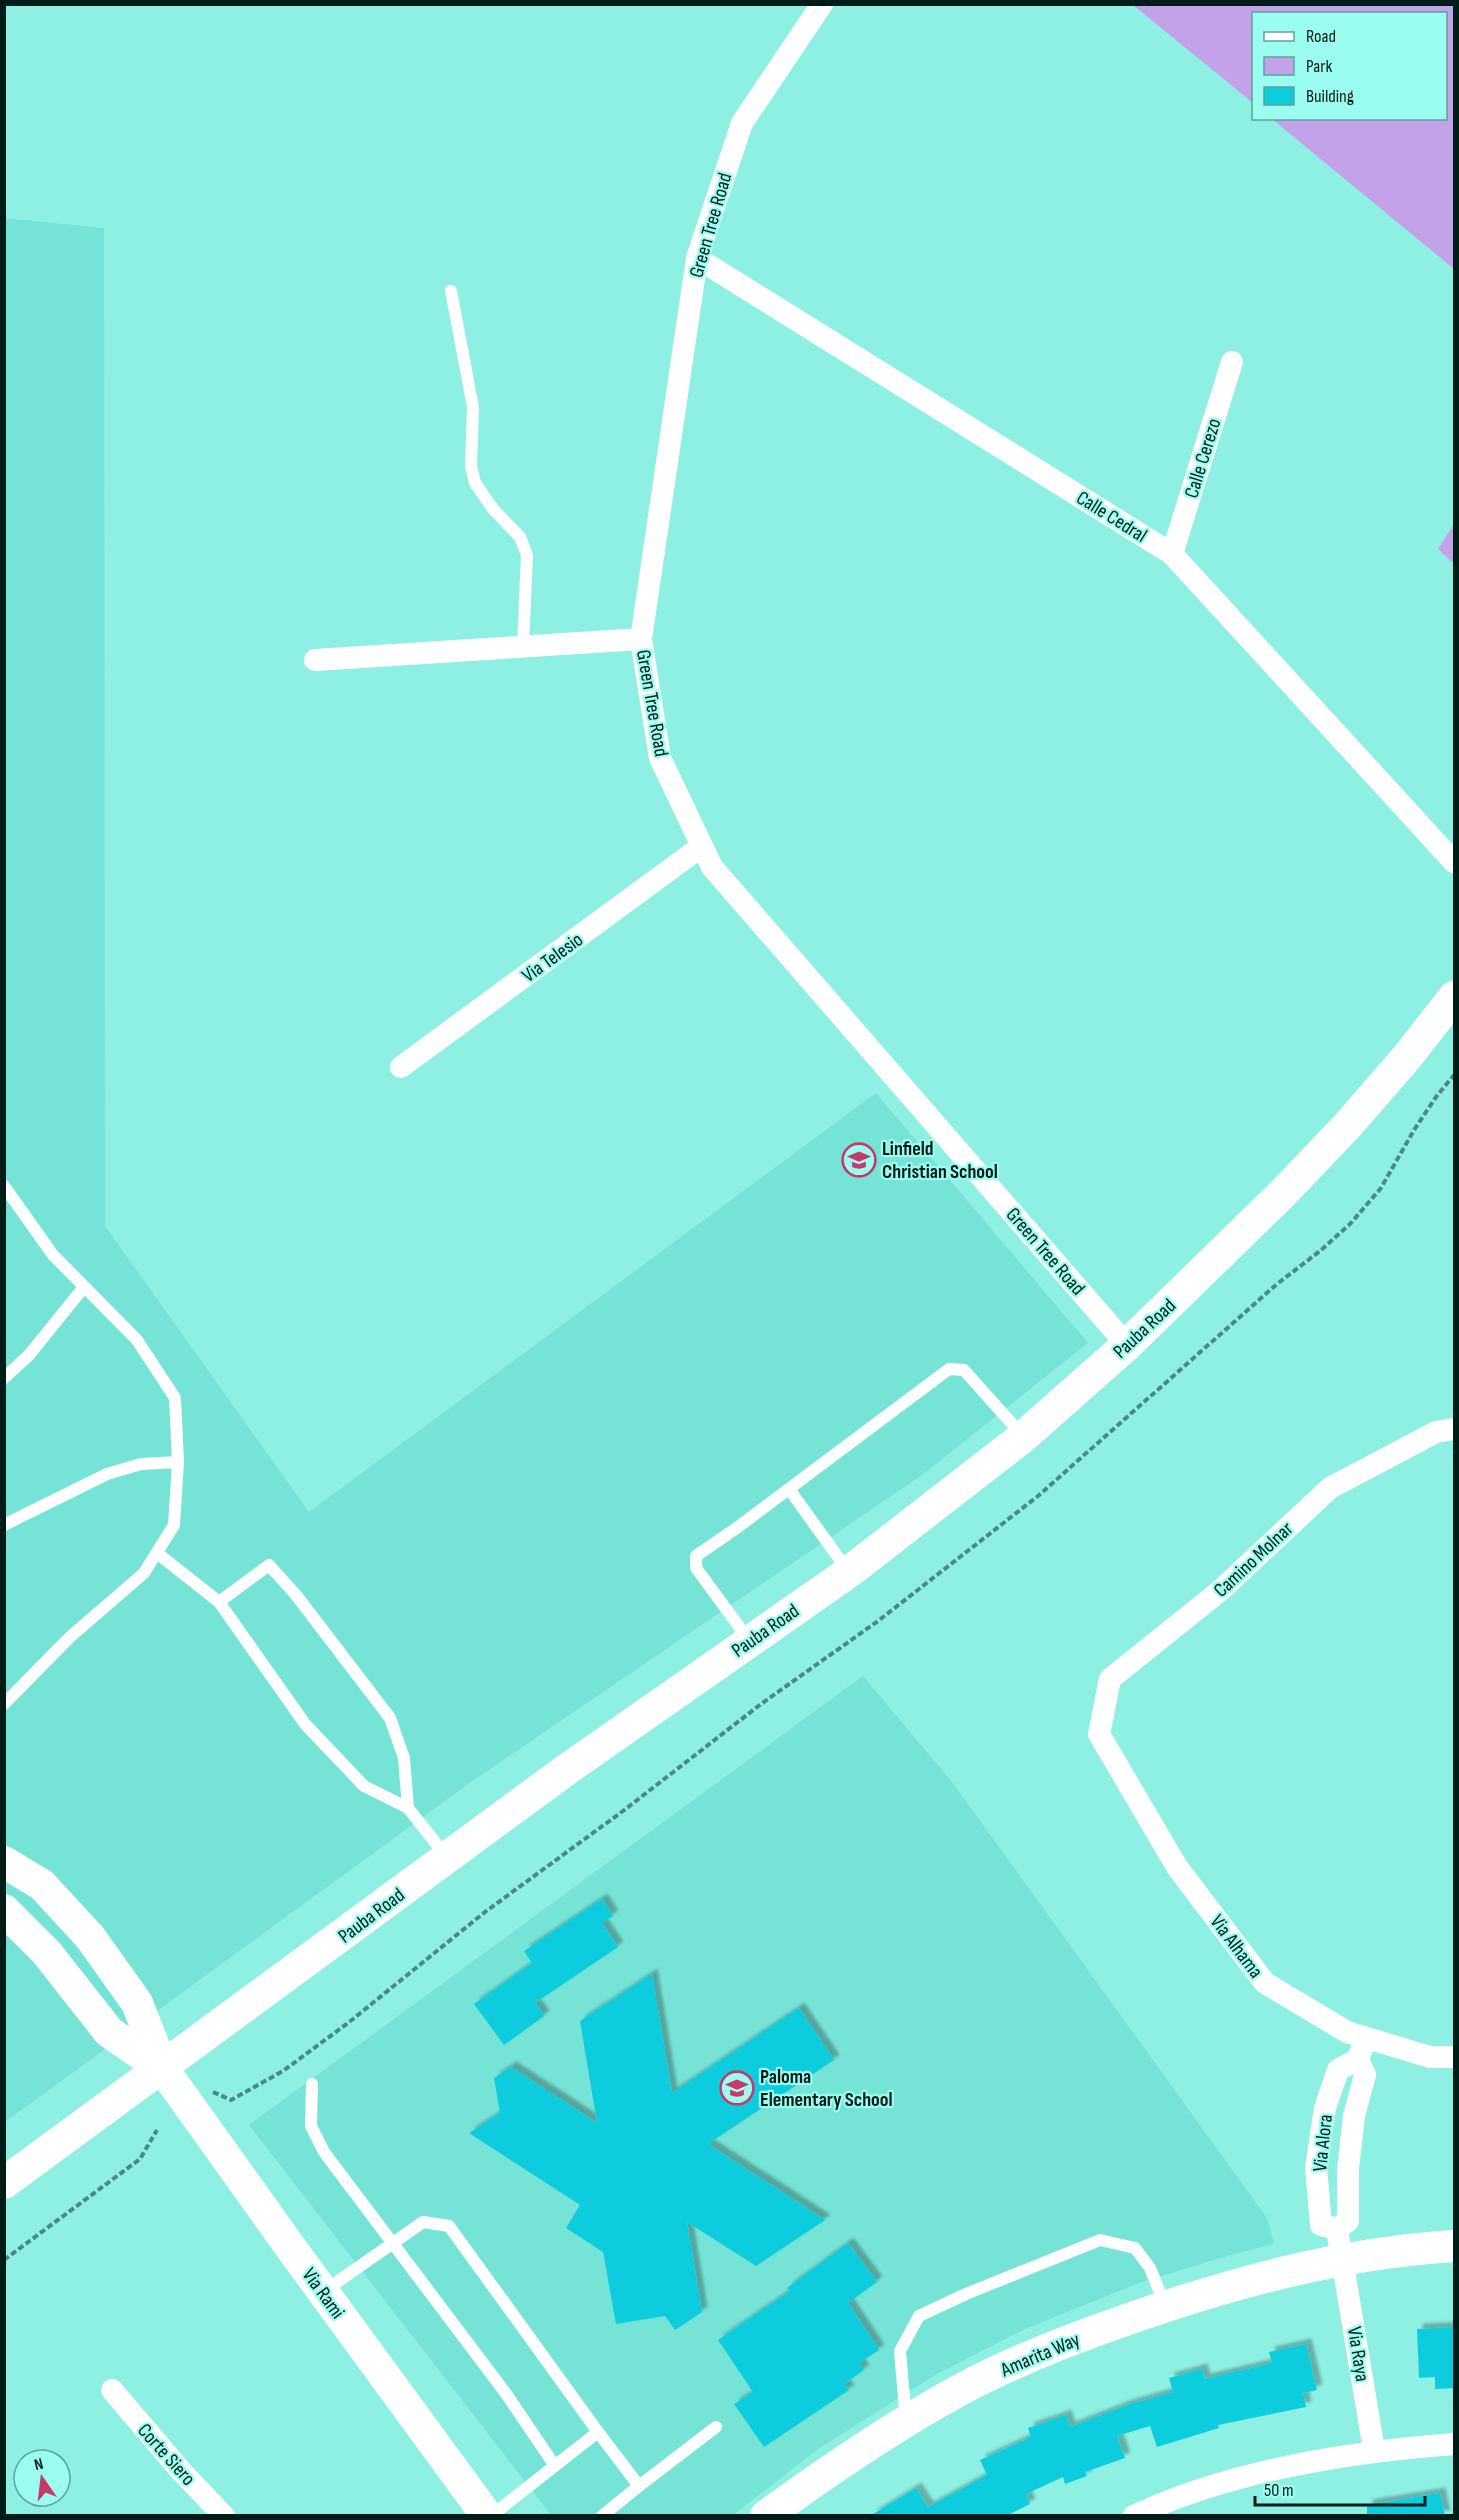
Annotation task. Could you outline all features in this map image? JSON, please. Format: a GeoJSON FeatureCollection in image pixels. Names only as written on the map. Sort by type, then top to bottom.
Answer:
{"type":"FeatureCollection","features":[{"type":"Feature","properties":{"kind":"main road","name":"Pauba Road"},"geometry":{"type":"LineString","coordinates":[[4,2183],[163,2069],[447,1857],[749,1640],[849,1572],[1023,1437],[1127,1345],[1213,1263],[1347,1126],[1455,997]]}},
{"type":"Feature","properties":{"kind":"main road"},"geometry":{"type":"LineString","coordinates":[[4,1862],[42,1885],[90,1937],[137,2003],[163,2069]]}},
{"type":"Feature","properties":{"kind":"main road"},"geometry":{"type":"LineString","coordinates":[[4,1910],[47,1953],[109,2032],[163,2069]]}},
{"type":"Feature","properties":{"kind":"main road","name":"Via Rami"},"geometry":{"type":"LineString","coordinates":[[163,2069],[323,2292],[489,2516]]}},
{"type":"Feature","properties":{"kind":"main road","name":"Amarita Way"},"geometry":{"type":"LineString","coordinates":[[766,2516],[820,2476],[906,2421],[962,2389],[1062,2343],[1224,2288],[1340,2244],[1455,2246]]}},
{"type":"Feature","properties":{"kind":"street","name":"Green Tree Road"},"geometry":{"type":"LineString","coordinates":[[822,4],[742,123],[697,258],[641,639],[660,758],[712,867],[1127,1345]]}},
{"type":"Feature","properties":{"kind":"street","name":"Calle Cedral"},"geometry":{"type":"LineString","coordinates":[[697,258],[1172,554],[1455,862]]}},
{"type":"Feature","properties":{"kind":"street","name":"Calle Cerezo"},"geometry":{"type":"LineString","coordinates":[[1172,554],[1232,362]]}},
{"type":"Feature","properties":{"kind":"street"},"geometry":{"type":"LineString","coordinates":[[315,660],[641,639]]}},
{"type":"Feature","properties":{"kind":"street","name":"Via Telesio"},"geometry":{"type":"LineString","coordinates":[[400,1067],[702,846]]}},
{"type":"Feature","properties":{"kind":"street","name":"Camino Molnar"},"geometry":{"type":"LineString","coordinates":[[1099,1734],[1110,1678],[1221,1590],[1330,1488],[1436,1432],[1455,1429]]}},
{"type":"Feature","properties":{"kind":"street","name":"Via Alhama"},"geometry":{"type":"LineString","coordinates":[[1099,1734],[1177,1867],[1265,1983],[1347,2032],[1430,2056],[1455,2057]]}},
{"type":"Feature","properties":{"kind":"street","name":"Via Alora"},"geometry":{"type":"LineString","coordinates":[[1358,2059],[1365,2075],[1354,2116],[1348,2169],[1348,2221],[1340,2244],[1321,2225],[1316,2169],[1325,2108],[1338,2070],[1358,2059],[1366,2038]]}},
{"type":"Feature","properties":{"kind":"street","name":"Via Raya"},"geometry":{"type":"LineString","coordinates":[[1340,2244],[1374,2450]]}},
{"type":"Feature","properties":{"kind":"street","name":"Corte Siero"},"geometry":{"type":"LineString","coordinates":[[112,2390],[181,2471],[224,2516]]}},
{"type":"Feature","properties":{"kind":"street"},"geometry":{"type":"LineString","coordinates":[[1134,2516],[1168,2499],[1279,2468],[1374,2450],[1455,2444]]}},
{"type":"Feature","properties":{"kind":"lane"},"geometry":{"type":"LineString","coordinates":[[451,291],[473,407],[471,466],[475,483],[493,509],[520,537],[527,555],[523,646]]}},
{"type":"Feature","properties":{"kind":"lane"},"geometry":{"type":"LineString","coordinates":[[4,1186],[53,1255],[137,1340],[175,1398],[178,1461],[174,1525],[144,1573],[70,1637],[4,1704]]}},
{"type":"Feature","properties":{"kind":"lane"},"geometry":{"type":"LineString","coordinates":[[4,1378],[29,1355],[84,1287]]}},
{"type":"Feature","properties":{"kind":"lane"},"geometry":{"type":"LineString","coordinates":[[749,1640],[696,1568],[696,1556],[949,1369],[964,1370],[1023,1437]]}},
{"type":"Feature","properties":{"kind":"lane"},"geometry":{"type":"LineString","coordinates":[[4,1525],[107,1474],[141,1464],[178,1461]]}},
{"type":"Feature","properties":{"kind":"lane"},"geometry":{"type":"LineString","coordinates":[[789,1489],[849,1572]]}},
{"type":"Feature","properties":{"kind":"lane"},"geometry":{"type":"LineString","coordinates":[[157,1553],[219,1602],[304,1724],[364,1786],[408,1808],[447,1857]]}},
{"type":"Feature","properties":{"kind":"lane"},"geometry":{"type":"LineString","coordinates":[[219,1602],[270,1565],[296,1595],[390,1718],[404,1758],[408,1808]]}},
{"type":"Feature","properties":{"kind":"lane"},"geometry":{"type":"LineString","coordinates":[[312,2084],[311,2126],[324,2152],[507,2395],[555,2466]]}},
{"type":"Feature","properties":{"kind":"lane"},"geometry":{"type":"LineString","coordinates":[[323,2292],[423,2223],[449,2226],[639,2486]]}},
{"type":"Feature","properties":{"kind":"lane"},"geometry":{"type":"LineString","coordinates":[[906,2421],[900,2351],[919,2316],[966,2294],[1100,2240],[1135,2248],[1150,2268],[1166,2306]]}},
{"type":"Feature","properties":{"kind":"lane"},"geometry":{"type":"LineString","coordinates":[[602,2516],[716,2427]]}},
{"type":"Feature","properties":{"kind":"lane"},"geometry":{"type":"LineString","coordinates":[[489,2516],[598,2432]]}},
{"type":"Feature","properties":{"kind":"path"},"geometry":{"type":"LineString","coordinates":[[213,2092],[231,2100],[283,2071],[348,2023],[485,1912],[761,1704],[878,1622],[1038,1496],[1277,1284],[1320,1251],[1351,1223],[1381,1188],[1414,1130],[1436,1097],[1455,1075]]}},
{"type":"Feature","properties":{"kind":"path"},"geometry":{"type":"LineString","coordinates":[[4,2260],[140,2159],[157,2130]]}},
{"type":"Feature","properties":{"kind":"shaded area","name":"Linfield Christian School"},"geometry":{"type":"Polygon","coordinates":[[[4,218],[104,228],[105,1226],[309,1512],[876,1093],[1088,1343],[922,1475],[471,1782],[5,2122],[4,218]]]}},
{"type":"Feature","properties":{"kind":"shaded area","name":"Paloma Elementary School"},"geometry":{"type":"Polygon","coordinates":[[[863,1676],[952,1782],[1267,2218],[1274,2244],[1139,2283],[1025,2329],[935,2375],[818,2449],[733,2515],[551,2515],[249,2125],[863,1676]]]}},
{"type":"Feature","properties":{"kind":"green space"},"geometry":{"type":"Polygon","coordinates":[[[1133,5],[1454,5],[1454,269],[1273,120],[1447,120],[1447,12],[1252,12],[1252,102],[1133,5]]]}},
{"type":"Feature","properties":{"kind":"green space"},"geometry":{"type":"Polygon","coordinates":[[[1454,524],[1454,564],[1438,549],[1454,524]]]}},
{"type":"Feature","properties":{"kind":"building"},"geometry":{"type":"Polygon","coordinates":[[[602,1899],[613,1916],[602,1923],[618,1947],[535,2003],[544,2016],[504,2045],[474,2004],[532,1963],[524,1951],[602,1899]]]}},
{"type":"Feature","properties":{"kind":"building"},"geometry":{"type":"Polygon","coordinates":[[[652,1974],[672,2093],[799,2008],[834,2060],[708,2144],[825,2220],[756,2266],[687,2222],[702,2312],[675,2330],[665,2316],[616,2324],[603,2252],[566,2228],[580,2205],[469,2133],[500,2113],[494,2078],[511,2067],[597,2123],[580,2021],[652,1974]]]}},
{"type":"Feature","properties":{"kind":"building"},"geometry":{"type":"Polygon","coordinates":[[[848,2243],[877,2282],[848,2303],[879,2350],[859,2363],[864,2370],[844,2384],[849,2390],[764,2447],[734,2404],[753,2392],[718,2340],[790,2291],[787,2288],[848,2243]]]}},
{"type":"Feature","properties":{"kind":"building"},"geometry":{"type":"Polygon","coordinates":[[[1455,2327],[1455,2388],[1435,2389],[1435,2377],[1419,2378],[1417,2329],[1455,2327]]]}},
{"type":"Feature","properties":{"kind":"building"},"geometry":{"type":"Polygon","coordinates":[[[1306,2344],[1317,2390],[1303,2393],[1306,2407],[1218,2425],[1219,2428],[1157,2447],[1150,2426],[1117,2436],[1125,2458],[1085,2472],[1087,2476],[1065,2484],[1063,2477],[1026,2494],[1030,2504],[1006,2516],[870,2516],[916,2488],[928,2507],[987,2475],[980,2460],[1031,2437],[1028,2428],[1066,2415],[1070,2427],[1127,2405],[1173,2392],[1169,2378],[1202,2369],[1205,2379],[1272,2363],[1269,2352],[1306,2344]]]}},
{"type":"Feature","properties":{"kind":"building"},"geometry":{"type":"Polygon","coordinates":[[[1440,2493],[1445,2516],[1367,2516],[1367,2505],[1440,2493]]]}},
{"type":"Feature","properties":{"kind":"place","name":"Linfield Christian School"},"geometry":{"type":"Point","coordinates":[859,1160]}},
{"type":"Feature","properties":{"kind":"place","name":"Paloma Elementary School"},"geometry":{"type":"Point","coordinates":[737,2088]}}]}
